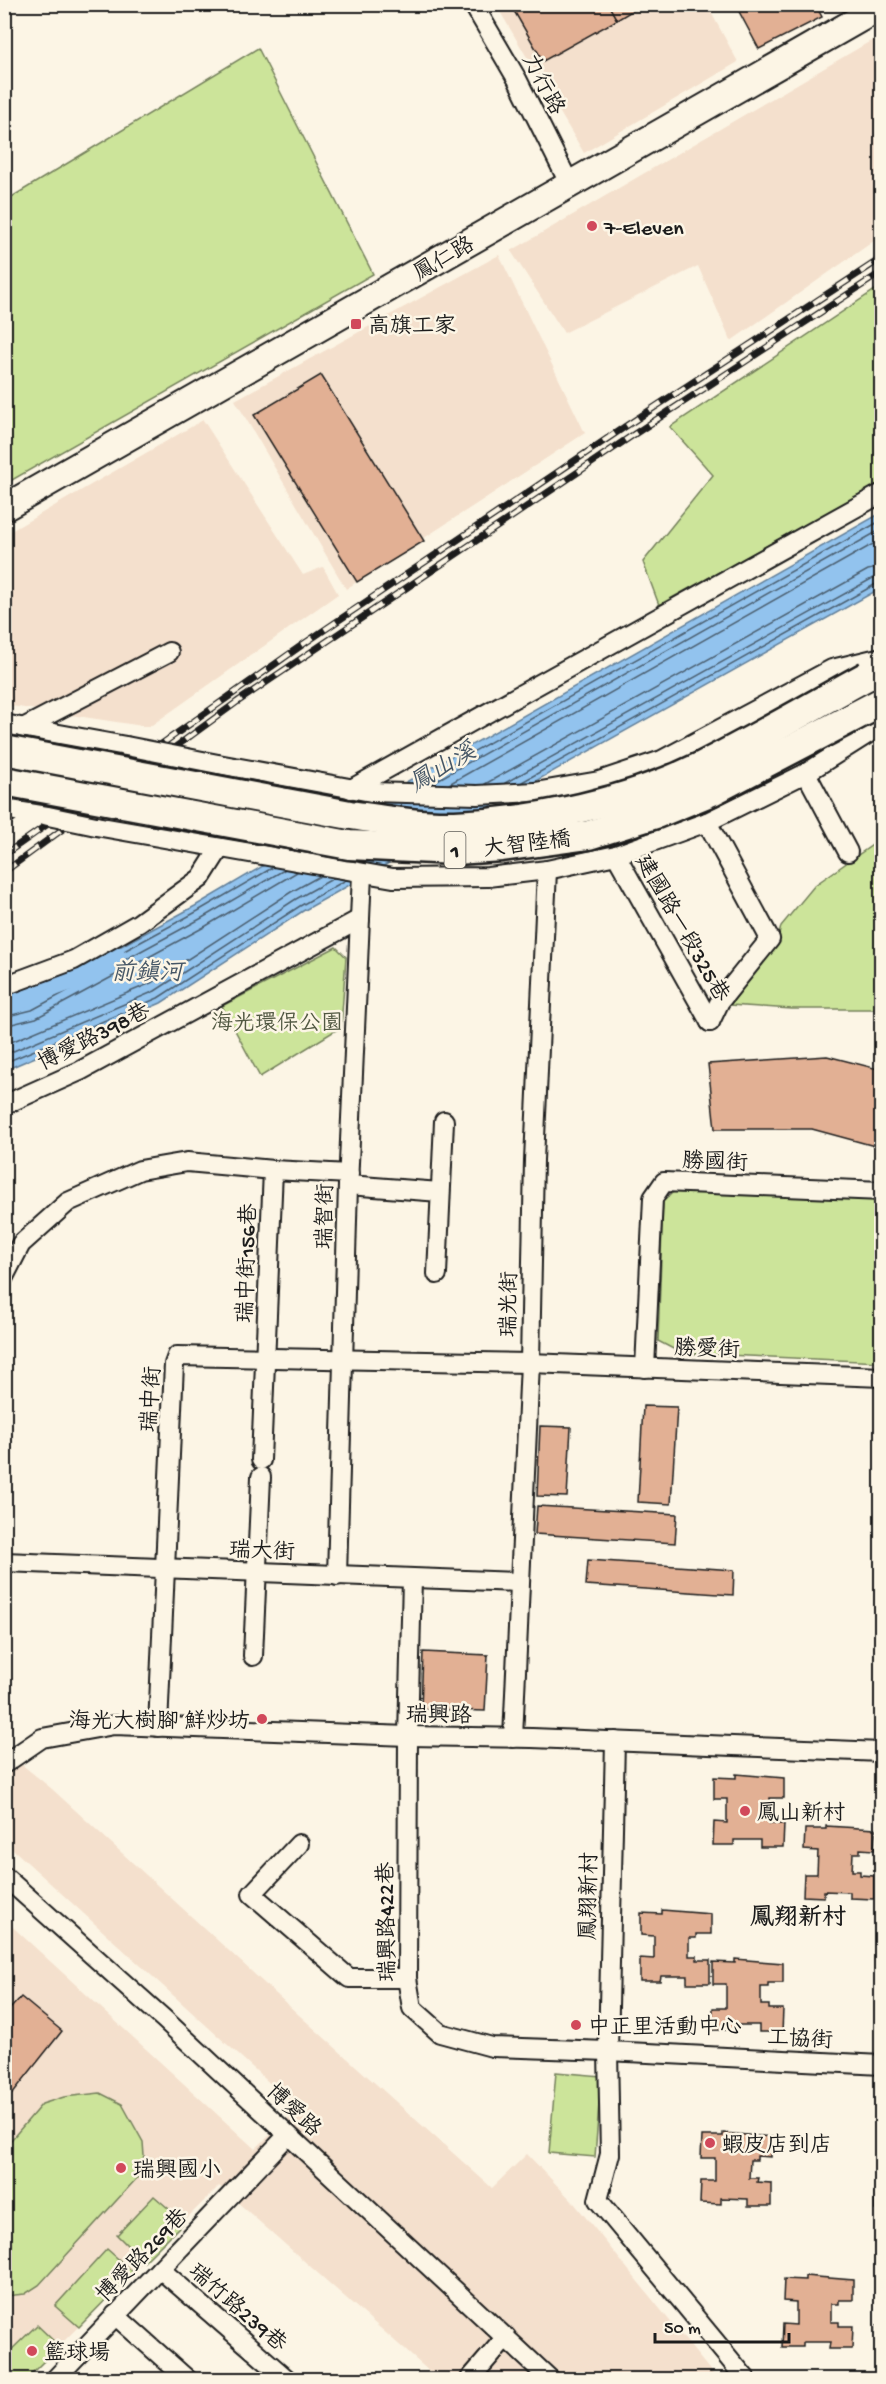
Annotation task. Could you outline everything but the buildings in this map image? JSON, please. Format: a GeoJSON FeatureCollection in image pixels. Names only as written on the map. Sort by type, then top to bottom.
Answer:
{"type":"FeatureCollection","features":[{"type":"Feature","properties":{"kind":"main road","name":"大智陸橋"},"geometry":{"type":"LineString","coordinates":[[4,750],[361,816],[403,822],[453,825],[500,821],[584,807],[647,788],[701,766],[874,667]]}},
{"type":"Feature","properties":{"kind":"main road","name":"大智陸橋"},"geometry":{"type":"LineString","coordinates":[[4,781],[349,845],[454,850],[502,847],[589,835],[656,813],[881,722]]}},
{"type":"Feature","properties":{"kind":"street","name":"力行路"},"geometry":{"type":"LineString","coordinates":[[473,4],[517,78],[570,185]]}},
{"type":"Feature","properties":{"kind":"street","name":"鳳仁路"},"geometry":{"type":"LineString","coordinates":[[4,508],[882,6]]}},
{"type":"Feature","properties":{"kind":"street"},"geometry":{"type":"LineString","coordinates":[[351,789],[882,494]]}},
{"type":"Feature","properties":{"kind":"street"},"geometry":{"type":"LineString","coordinates":[[23,728],[169,652]]}},
{"type":"Feature","properties":{"kind":"street"},"geometry":{"type":"LineString","coordinates":[[4,724],[371,792],[477,795],[535,792],[599,781],[662,760],[832,669],[874,667]]}},
{"type":"Feature","properties":{"kind":"street"},"geometry":{"type":"LineString","coordinates":[[4,809],[356,873],[393,878],[488,877],[547,870],[616,855],[706,822],[806,773],[881,722]]}},
{"type":"Feature","properties":{"kind":"street"},"geometry":{"type":"LineString","coordinates":[[806,773],[848,852]]}},
{"type":"Feature","properties":{"kind":"street"},"geometry":{"type":"LineString","coordinates":[[4,840],[44,815]]}},
{"type":"Feature","properties":{"kind":"street","name":"建國路一段325巷"},"geometry":{"type":"LineString","coordinates":[[616,855],[710,1022],[720,1001],[770,939],[706,822]]}},
{"type":"Feature","properties":{"kind":"street"},"geometry":{"type":"LineString","coordinates":[[4,986],[74,960],[139,923],[201,878],[220,848]]}},
{"type":"Feature","properties":{"kind":"street","name":"瑞光街"},"geometry":{"type":"LineString","coordinates":[[513,1738],[518,1582],[530,1363],[534,1160],[547,870]]}},
{"type":"Feature","properties":{"kind":"street"},"geometry":{"type":"LineString","coordinates":[[356,873],[360,919],[349,1179],[441,1192]]}},
{"type":"Feature","properties":{"kind":"street","name":"博愛路398巷"},"geometry":{"type":"LineString","coordinates":[[4,1105],[80,1071],[360,919]]}},
{"type":"Feature","properties":{"kind":"street"},"geometry":{"type":"LineString","coordinates":[[437,1274],[444,1121]]}},
{"type":"Feature","properties":{"kind":"street","name":"瑞智街"},"geometry":{"type":"LineString","coordinates":[[4,1277],[21,1244],[68,1202],[140,1170],[187,1162],[349,1179],[336,1576]]}},
{"type":"Feature","properties":{"kind":"street","name":"瑞中街156巷"},"geometry":{"type":"LineString","coordinates":[[253,1656],[273,1170]]}},
{"type":"Feature","properties":{"kind":"street","name":"勝國街"},"geometry":{"type":"LineString","coordinates":[[645,1368],[653,1198],[664,1182],[882,1191]]}},
{"type":"Feature","properties":{"kind":"street","name":"瑞中街"},"geometry":{"type":"LineString","coordinates":[[158,1728],[174,1364],[177,1356],[530,1363]]}},
{"type":"Feature","properties":{"kind":"street","name":"勝愛街"},"geometry":{"type":"LineString","coordinates":[[530,1363],[882,1377]]}},
{"type":"Feature","properties":{"kind":"street","name":"瑞大街"},"geometry":{"type":"LineString","coordinates":[[4,1562],[518,1582]]}},
{"type":"Feature","properties":{"kind":"street","name":"瑞興路422巷"},"geometry":{"type":"LineString","coordinates":[[412,1579],[408,1736],[407,1978],[412,2008],[440,2033],[492,2047],[608,2051]]}},
{"type":"Feature","properties":{"kind":"street","name":"瑞興路"},"geometry":{"type":"LineString","coordinates":[[4,1764],[42,1738],[114,1725],[882,1752]]}},
{"type":"Feature","properties":{"kind":"street","name":"鳳翔新村"},"geometry":{"type":"LineString","coordinates":[[615,1742],[608,2051],[610,2154],[598,2200],[747,2379]]}},
{"type":"Feature","properties":{"kind":"street"},"geometry":{"type":"LineString","coordinates":[[299,1844],[252,1894],[349,1978],[407,1978]]}},
{"type":"Feature","properties":{"kind":"street","name":"博愛路"},"geometry":{"type":"LineString","coordinates":[[4,1876],[551,2379]]}},
{"type":"Feature","properties":{"kind":"street","name":"工協街"},"geometry":{"type":"LineString","coordinates":[[608,2051],[882,2065]]}},
{"type":"Feature","properties":{"kind":"street","name":"博愛路269巷"},"geometry":{"type":"LineString","coordinates":[[54,2379],[288,2135]]}},
{"type":"Feature","properties":{"kind":"street","name":"瑞竹路239巷"},"geometry":{"type":"LineString","coordinates":[[160,2269],[288,2379]]}},
{"type":"Feature","properties":{"kind":"street"},"geometry":{"type":"LineString","coordinates":[[115,2316],[188,2379]]}},
{"type":"Feature","properties":{"kind":"street"},"geometry":{"type":"LineString","coordinates":[[469,2379],[506,2337]]}},
{"type":"Feature","properties":{"kind":"shaded area"},"geometry":{"type":"Polygon","coordinates":[[[496,5],[707,5],[738,62],[584,153],[496,5]]]}},
{"type":"Feature","properties":{"kind":"shaded area"},"geometry":{"type":"Polygon","coordinates":[[[881,35],[881,236],[731,341],[698,266],[564,333],[511,251],[881,35]]]}},
{"type":"Feature","properties":{"kind":"shaded area"},"geometry":{"type":"Polygon","coordinates":[[[499,255],[585,433],[346,589],[235,400],[499,255]]]}},
{"type":"Feature","properties":{"kind":"shaded area"},"geometry":{"type":"Polygon","coordinates":[[[203,420],[303,575],[323,567],[338,594],[149,727],[5,705],[4,535],[203,420]]]}},
{"type":"Feature","properties":{"kind":"shaded area"},"geometry":{"type":"Polygon","coordinates":[[[5,1751],[52,1789],[492,2188],[527,2154],[574,2203],[717,2379],[438,2379],[219,2186],[26,2379],[5,2379],[4,1919],[255,2149],[298,2109],[5,1842],[5,1751]]]}},
{"type":"Feature","properties":{"kind":"green space"},"geometry":{"type":"Polygon","coordinates":[[[258,48],[373,274],[5,484],[5,201],[258,48]]]}},
{"type":"Feature","properties":{"kind":"green space"},"geometry":{"type":"Polygon","coordinates":[[[881,286],[881,483],[659,605],[643,562],[713,475],[670,427],[881,286]]]}},
{"type":"Feature","properties":{"kind":"green space"},"geometry":{"type":"Polygon","coordinates":[[[881,839],[881,1009],[792,1009],[730,1005],[777,944],[781,926],[815,885],[881,839]]]}},
{"type":"Feature","properties":{"kind":"green space","name":"海光環保公園"},"geometry":{"type":"Polygon","coordinates":[[[336,947],[346,957],[341,1027],[260,1077],[222,1006],[336,947]]]}},
{"type":"Feature","properties":{"kind":"green space"},"geometry":{"type":"Polygon","coordinates":[[[675,1190],[881,1200],[881,1362],[681,1353],[658,1341],[663,1202],[675,1190]]]}},
{"type":"Feature","properties":{"kind":"green space"},"geometry":{"type":"Polygon","coordinates":[[[556,2072],[601,2076],[595,2157],[549,2153],[556,2072]]]}},
{"type":"Feature","properties":{"kind":"green space"},"geometry":{"type":"Polygon","coordinates":[[[100,2093],[122,2104],[143,2142],[144,2156],[137,2178],[39,2285],[25,2294],[5,2296],[5,2147],[42,2104],[64,2097],[100,2093]]]}},
{"type":"Feature","properties":{"kind":"green space"},"geometry":{"type":"Polygon","coordinates":[[[154,2196],[184,2222],[144,2262],[117,2235],[154,2196]]]}},
{"type":"Feature","properties":{"kind":"green space"},"geometry":{"type":"Polygon","coordinates":[[[107,2249],[133,2272],[79,2327],[55,2306],[107,2249]]]}},
{"type":"Feature","properties":{"kind":"green space","name":"籃球場"},"geometry":{"type":"Polygon","coordinates":[[[37,2325],[59,2346],[26,2379],[5,2379],[5,2356],[37,2325]]]}},
{"type":"Feature","properties":{"kind":"water","name":"前鎮河"},"geometry":{"type":"Polygon","coordinates":[[[881,513],[881,588],[303,911],[161,1003],[5,1070],[5,1004],[25,998],[195,906],[385,794],[881,513]]]}},
{"type":"Feature","properties":{"kind":"waterway","name":"鳳山溪"},"geometry":{"type":"LineString","coordinates":[[4,998],[110,959]]}},
{"type":"Feature","properties":{"kind":"railway"},"geometry":{"type":"LineString","coordinates":[[4,855],[305,643],[626,426],[882,258]]}},
{"type":"Feature","properties":{"kind":"railway"},"geometry":{"type":"LineString","coordinates":[[4,872],[237,702],[636,433],[882,272]]}},
{"type":"Feature","properties":{"kind":"place","name":"7-Eleven"},"geometry":{"type":"Point","coordinates":[592,226]}},
{"type":"Feature","properties":{"kind":"place","name":"高旗工家"},"geometry":{"type":"Point","coordinates":[356,324]}},
{"type":"Feature","properties":{"kind":"place","name":"海光大樹腳 鮮炒坊"},"geometry":{"type":"Point","coordinates":[262,1719]}},
{"type":"Feature","properties":{"kind":"place","name":"鳳山新村"},"geometry":{"type":"Point","coordinates":[745,1811]}},
{"type":"Feature","properties":{"kind":"place","name":"中正里活動中心"},"geometry":{"type":"Point","coordinates":[576,2025]}},
{"type":"Feature","properties":{"kind":"place","name":"蝦皮店到店"},"geometry":{"type":"Point","coordinates":[710,2143]}},
{"type":"Feature","properties":{"kind":"place","name":"瑞興國小"},"geometry":{"type":"Point","coordinates":[121,2168]}},
{"type":"Feature","properties":{"kind":"place","name":"籃球場"},"geometry":{"type":"Point","coordinates":[32,2351]}},
{"type":"Feature","properties":{"kind":"district","name":"鳳翔新村"},"geometry":{"type":"Point","coordinates":[798,1916]}}]}
